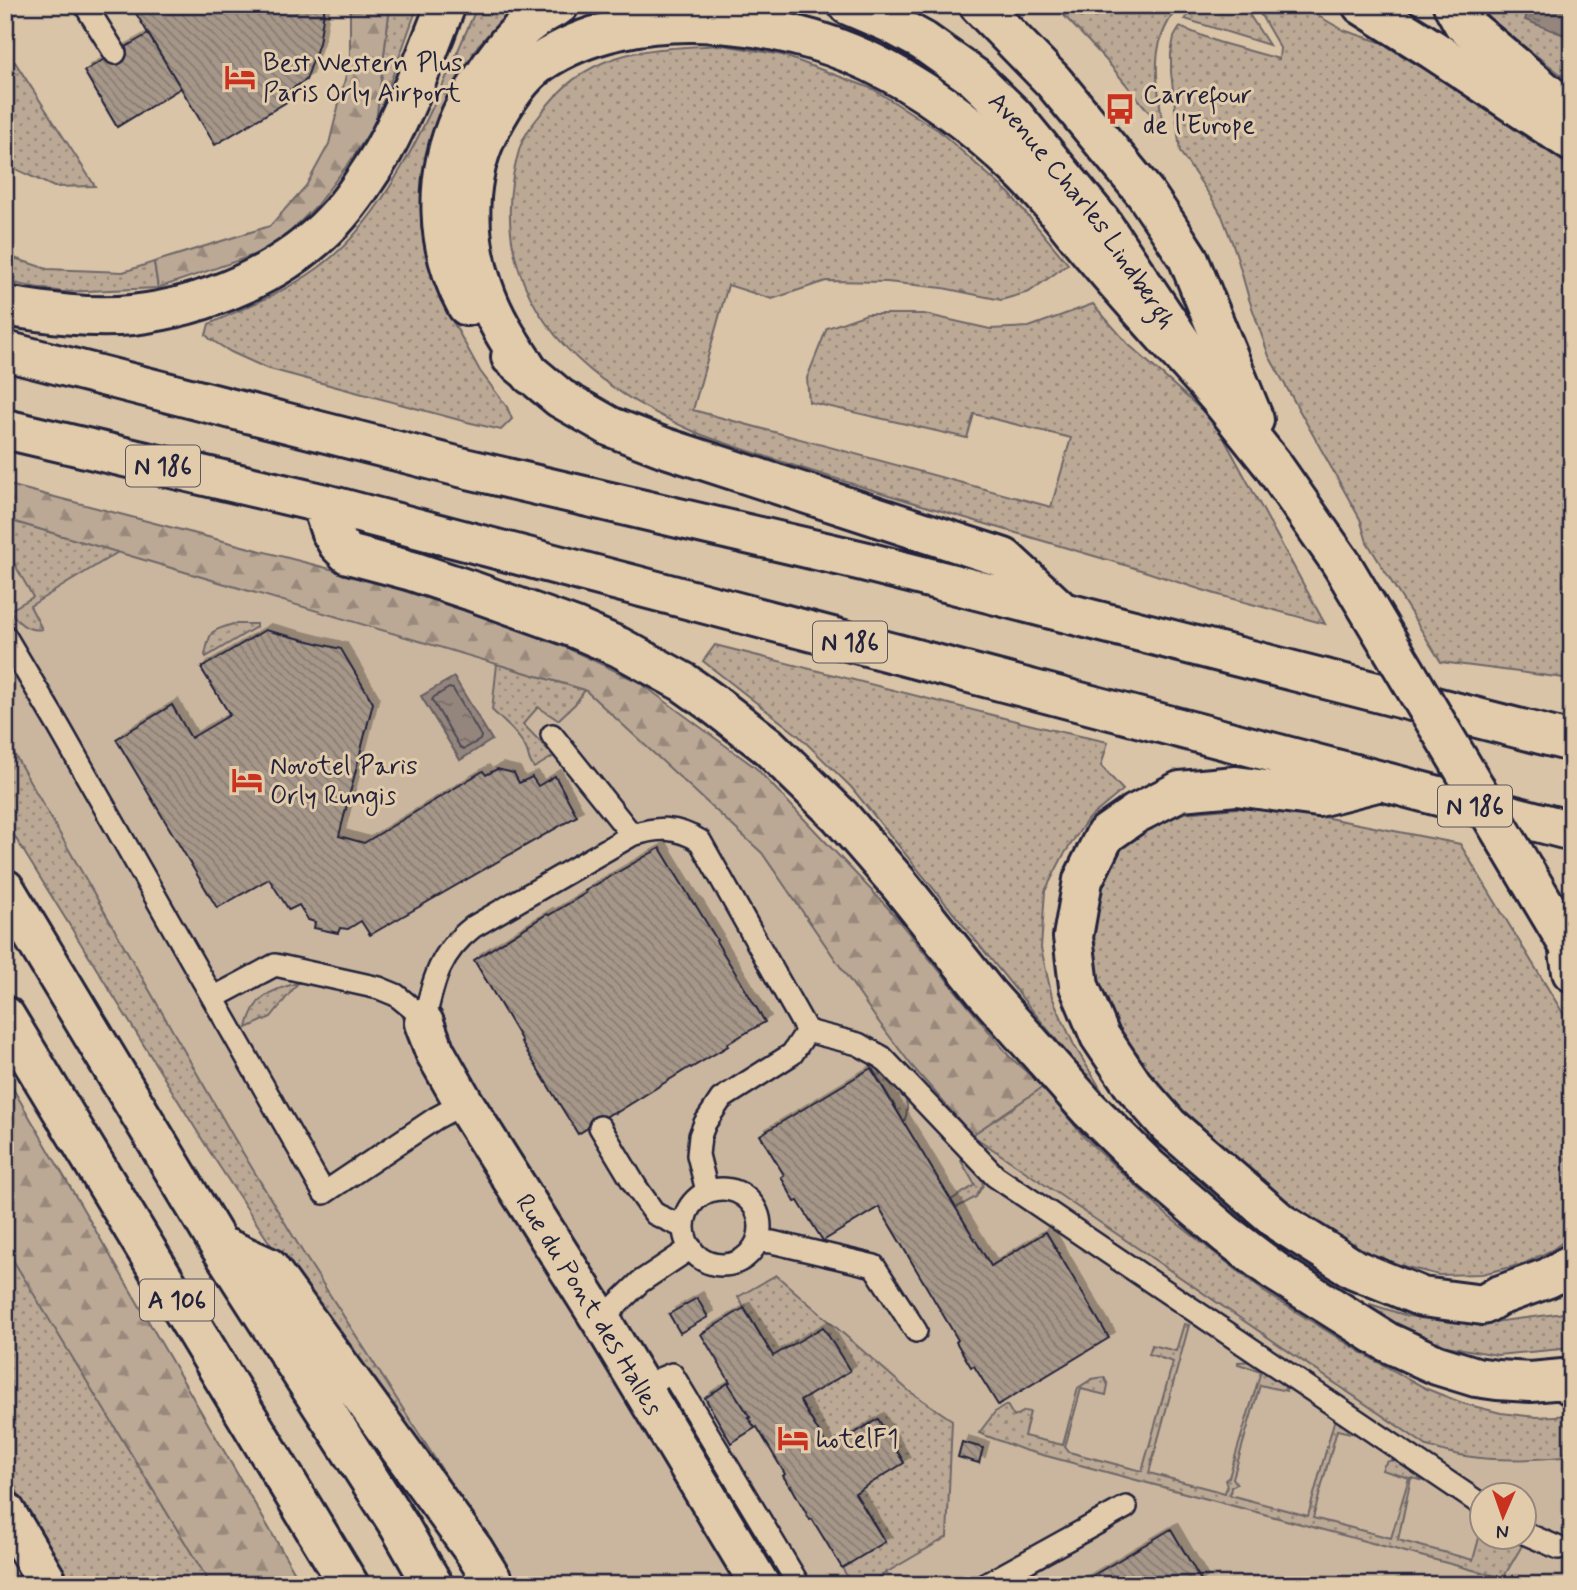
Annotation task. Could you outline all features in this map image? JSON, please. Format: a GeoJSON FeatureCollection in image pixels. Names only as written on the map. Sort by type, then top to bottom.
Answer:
{"type":"FeatureCollection","features":[{"type":"Feature","properties":{"kind":"main road"},"geometry":{"type":"LineString","coordinates":[[5,306],[87,316],[132,315],[191,304],[218,295],[267,272],[301,250],[334,220],[383,151],[413,88],[446,5]]}},
{"type":"Feature","properties":{"kind":"main road"},"geometry":{"type":"LineString","coordinates":[[559,5],[532,21],[508,42],[474,92],[461,115],[444,176],[441,206],[448,261],[457,289],[490,339],[560,398],[611,427],[663,447],[1004,558],[1063,613]]}},
{"type":"Feature","properties":{"kind":"main road","name":"Avenue Charles Lindbergh"},"geometry":{"type":"LineString","coordinates":[[848,5],[923,41],[975,78],[1013,115],[1101,222],[1216,394],[1272,464],[1341,563],[1571,955]]}},
{"type":"Feature","properties":{"kind":"main road","name":"Avenue Charles Lindbergh"},"geometry":{"type":"LineString","coordinates":[[979,5],[1053,81],[1145,193],[1188,258],[1272,464]]}},
{"type":"Feature","properties":{"kind":"main road"},"geometry":{"type":"LineString","coordinates":[[1362,5],[1572,142]]}},
{"type":"Feature","properties":{"kind":"main road"},"geometry":{"type":"LineString","coordinates":[[1453,5],[1463,23],[1572,114]]}},
{"type":"Feature","properties":{"kind":"main road"},"geometry":{"type":"LineString","coordinates":[[531,375],[495,319],[474,257],[470,228],[471,194],[478,157],[487,134],[503,105],[519,85],[540,64],[564,50],[593,36],[627,27],[706,22],[754,27],[837,48],[870,61],[899,77],[960,117],[1024,173],[1216,394]]}},
{"type":"Feature","properties":{"kind":"main road"},"geometry":{"type":"LineString","coordinates":[[5,351],[451,465],[863,561],[1572,742]]}},
{"type":"Feature","properties":{"kind":"main road","name":"N 186"},"geometry":{"type":"LineString","coordinates":[[5,429],[321,503],[1572,831]]}},
{"type":"Feature","properties":{"kind":"main road"},"geometry":{"type":"LineString","coordinates":[[321,503],[330,530],[348,554],[472,591],[619,647],[683,682],[768,746],[840,816],[899,884],[986,993],[1089,1109],[1149,1168],[1226,1234],[1276,1272],[1387,1342],[1454,1372],[1497,1380],[1531,1382],[1569,1378]]}},
{"type":"Feature","properties":{"kind":"main road"},"geometry":{"type":"LineString","coordinates":[[1379,781],[1318,797],[1236,786],[1180,791],[1135,814],[1105,835],[1083,880],[1073,937],[1080,986],[1100,1036],[1133,1085],[1169,1126],[1281,1223],[1354,1269],[1422,1297],[1483,1305],[1517,1305],[1572,1296]]}},
{"type":"Feature","properties":{"kind":"main road","name":"A 106"},"geometry":{"type":"LineString","coordinates":[[5,889],[219,1245],[400,1527],[433,1585]]}},
{"type":"Feature","properties":{"kind":"main road","name":"A 106"},"geometry":{"type":"LineString","coordinates":[[5,1016],[349,1585]]}},
{"type":"Feature","properties":{"kind":"main road","name":"Rue du Pont des Halles"},"geometry":{"type":"LineString","coordinates":[[424,1023],[435,1052],[464,1103],[601,1320],[760,1585]]}},
{"type":"Feature","properties":{"kind":"main road"},"geometry":{"type":"LineString","coordinates":[[219,1245],[268,1267],[474,1551],[495,1585]]}},
{"type":"Feature","properties":{"kind":"main road"},"geometry":{"type":"LineString","coordinates":[[1483,1305],[1498,1296],[1548,1278],[1572,1264]]}},
{"type":"Feature","properties":{"kind":"main road"},"geometry":{"type":"LineString","coordinates":[[5,1511],[49,1585]]}},
{"type":"Feature","properties":{"kind":"lane"},"geometry":{"type":"LineString","coordinates":[[85,5],[115,53]]}},
{"type":"Feature","properties":{"kind":"lane"},"geometry":{"type":"LineString","coordinates":[[5,636],[324,1193],[436,1118],[464,1103]]}},
{"type":"Feature","properties":{"kind":"lane"},"geometry":{"type":"LineString","coordinates":[[552,735],[632,835]]}},
{"type":"Feature","properties":{"kind":"lane"},"geometry":{"type":"LineString","coordinates":[[424,1023],[432,989],[444,958],[457,939],[632,835],[650,829],[686,832],[700,841],[807,1031],[858,1044],[882,1057],[995,1176],[1468,1496]]}},
{"type":"Feature","properties":{"kind":"lane"},"geometry":{"type":"LineString","coordinates":[[213,998],[275,965],[379,988],[396,995],[413,1009],[424,1023]]}},
{"type":"Feature","properties":{"kind":"lane"},"geometry":{"type":"LineString","coordinates":[[707,1191],[698,1155],[700,1136],[705,1123],[721,1099],[792,1054],[807,1031]]}},
{"type":"Feature","properties":{"kind":"lane"},"geometry":{"type":"LineString","coordinates":[[600,1127],[655,1214],[683,1227]]}},
{"type":"Feature","properties":{"kind":"lane"},"geometry":{"type":"LineString","coordinates":[[721,1188],[737,1191],[749,1199],[758,1212],[761,1226],[758,1241],[750,1254],[738,1262],[723,1266],[708,1263],[695,1255],[686,1242],[683,1227],[686,1213],[694,1200],[707,1191],[721,1188]]}},
{"type":"Feature","properties":{"kind":"lane"},"geometry":{"type":"LineString","coordinates":[[758,1241],[874,1266],[916,1331]]}},
{"type":"Feature","properties":{"kind":"lane"},"geometry":{"type":"LineString","coordinates":[[601,1320],[640,1282],[691,1248]]}},
{"type":"Feature","properties":{"kind":"lane"},"geometry":{"type":"LineString","coordinates":[[641,1386],[672,1374],[799,1585]]}},
{"type":"Feature","properties":{"kind":"lane"},"geometry":{"type":"LineString","coordinates":[[985,1585],[1126,1507]]}},
{"type":"Feature","properties":{"kind":"lane"},"geometry":{"type":"LineString","coordinates":[[1538,1539],[1559,1548]]}},
{"type":"Feature","properties":{"kind":"shaded area"},"geometry":{"type":"Polygon","coordinates":[[[5,519],[585,690],[762,853],[875,1017],[912,1066],[972,1135],[1464,1456],[1529,1461],[1572,1456],[1572,1585],[505,1585],[234,1138],[5,738],[5,519]]]}},
{"type":"Feature","properties":{"kind":"green space"},"geometry":{"type":"Polygon","coordinates":[[[350,5],[390,5],[376,122],[351,160],[316,206],[274,248],[158,288],[154,262],[270,226],[306,186],[329,144],[350,59],[350,5]]]}},
{"type":"Feature","properties":{"kind":"green space"},"geometry":{"type":"Polygon","coordinates":[[[390,5],[418,5],[376,122],[390,5]]]}},
{"type":"Feature","properties":{"kind":"green space"},"geometry":{"type":"Polygon","coordinates":[[[478,5],[523,5],[478,45],[441,116],[426,170],[421,228],[440,298],[480,371],[507,407],[512,419],[501,430],[467,422],[266,368],[210,339],[206,335],[209,324],[265,299],[305,277],[345,244],[370,216],[413,147],[478,5]]]}},
{"type":"Feature","properties":{"kind":"green space"},"geometry":{"type":"Polygon","coordinates":[[[1054,5],[1180,5],[1162,34],[1158,49],[1157,79],[1163,129],[1106,60],[1054,5]]]}},
{"type":"Feature","properties":{"kind":"green space"},"geometry":{"type":"Polygon","coordinates":[[[1197,5],[1243,5],[1269,45],[1185,19],[1197,5]]]}},
{"type":"Feature","properties":{"kind":"green space"},"geometry":{"type":"Polygon","coordinates":[[[1255,5],[1306,5],[1343,30],[1380,42],[1444,81],[1572,168],[1572,679],[1441,662],[1367,542],[1360,519],[1269,356],[1222,216],[1180,152],[1171,72],[1174,37],[1180,27],[1218,42],[1279,59],[1280,48],[1255,5]]]}},
{"type":"Feature","properties":{"kind":"green space"},"geometry":{"type":"Polygon","coordinates":[[[1480,5],[1572,5],[1572,83],[1490,20],[1480,5]]]}},
{"type":"Feature","properties":{"kind":"green space"},"geometry":{"type":"Polygon","coordinates":[[[722,45],[782,55],[873,89],[938,130],[1010,194],[1068,264],[1029,292],[1001,300],[943,288],[887,282],[826,281],[772,299],[728,285],[693,410],[1051,507],[1071,438],[974,414],[967,438],[809,402],[807,378],[827,328],[867,314],[924,314],[990,329],[1029,327],[1093,304],[1128,344],[1215,422],[1325,624],[908,501],[710,438],[627,396],[590,370],[566,347],[546,323],[530,297],[519,270],[512,241],[512,179],[524,138],[558,93],[598,64],[644,51],[722,45]]]}},
{"type":"Feature","properties":{"kind":"green space"},"geometry":{"type":"Polygon","coordinates":[[[15,62],[95,186],[54,187],[5,164],[5,68],[15,62]]]}},
{"type":"Feature","properties":{"kind":"green space"},"geometry":{"type":"Polygon","coordinates":[[[5,255],[47,269],[123,272],[154,262],[158,288],[63,292],[5,282],[5,255]]]}},
{"type":"Feature","properties":{"kind":"green space"},"geometry":{"type":"Polygon","coordinates":[[[5,484],[365,578],[544,637],[639,682],[756,768],[889,909],[1009,1056],[1043,1087],[972,1135],[912,1066],[875,1017],[762,853],[585,690],[5,519],[5,484]]]}},
{"type":"Feature","properties":{"kind":"green space"},"geometry":{"type":"Polygon","coordinates":[[[5,519],[118,552],[30,606],[42,629],[32,629],[19,622],[10,610],[33,597],[5,547],[5,519]]]}},
{"type":"Feature","properties":{"kind":"green space"},"geometry":{"type":"Polygon","coordinates":[[[233,624],[256,624],[256,627],[206,657],[212,633],[233,624]]]}},
{"type":"Feature","properties":{"kind":"green space"},"geometry":{"type":"Polygon","coordinates":[[[715,645],[1108,742],[1101,766],[1123,790],[1087,820],[1063,856],[1045,891],[1041,948],[1052,997],[1074,1045],[1114,1111],[851,787],[799,736],[703,661],[715,645]]]}},
{"type":"Feature","properties":{"kind":"green space"},"geometry":{"type":"Polygon","coordinates":[[[497,664],[585,690],[558,720],[538,707],[523,724],[554,756],[534,768],[521,740],[492,710],[497,664]]]}},
{"type":"Feature","properties":{"kind":"green space"},"geometry":{"type":"Polygon","coordinates":[[[5,738],[234,1138],[305,1256],[516,1585],[504,1585],[356,1375],[210,1152],[5,821],[5,738]]]}},
{"type":"Feature","properties":{"kind":"green space"},"geometry":{"type":"Polygon","coordinates":[[[1238,808],[1323,817],[1460,844],[1572,1028],[1572,1235],[1552,1250],[1523,1264],[1482,1274],[1439,1275],[1387,1262],[1348,1244],[1269,1191],[1236,1163],[1166,1097],[1120,1038],[1098,989],[1089,926],[1107,865],[1128,841],[1165,819],[1184,813],[1238,808]]]}},
{"type":"Feature","properties":{"kind":"green space"},"geometry":{"type":"Polygon","coordinates":[[[298,983],[271,1017],[247,1028],[254,1009],[264,996],[298,983]]]}},
{"type":"Feature","properties":{"kind":"green space"},"geometry":{"type":"Polygon","coordinates":[[[868,1061],[873,1062],[900,1089],[907,1104],[904,1122],[868,1061]]]}},
{"type":"Feature","properties":{"kind":"green space"},"geometry":{"type":"Polygon","coordinates":[[[5,1075],[302,1585],[211,1585],[5,1247],[5,1075]]]}},
{"type":"Feature","properties":{"kind":"green space"},"geometry":{"type":"Polygon","coordinates":[[[1043,1087],[1085,1138],[1169,1217],[1266,1293],[1372,1359],[1427,1389],[1465,1404],[1501,1413],[1537,1417],[1572,1415],[1572,1456],[1492,1459],[1460,1455],[1427,1446],[972,1135],[1043,1087]]]}},
{"type":"Feature","properties":{"kind":"green space"},"geometry":{"type":"Polygon","coordinates":[[[962,1158],[980,1172],[983,1185],[976,1197],[956,1208],[951,1200],[975,1185],[961,1161],[962,1158]]]}},
{"type":"Feature","properties":{"kind":"green space"},"geometry":{"type":"Polygon","coordinates":[[[5,1245],[211,1585],[73,1585],[5,1471],[5,1245]]]}},
{"type":"Feature","properties":{"kind":"green space"},"geometry":{"type":"Polygon","coordinates":[[[776,1275],[909,1391],[952,1420],[947,1537],[865,1585],[853,1585],[842,1568],[885,1542],[855,1493],[904,1462],[878,1420],[829,1449],[800,1401],[849,1371],[773,1356],[738,1297],[776,1275]]]}},
{"type":"Feature","properties":{"kind":"green space"},"geometry":{"type":"Polygon","coordinates":[[[1370,1304],[1408,1316],[1478,1324],[1572,1312],[1572,1348],[1497,1355],[1429,1343],[1364,1317],[1370,1304]]]}},
{"type":"Feature","properties":{"kind":"green space"},"geometry":{"type":"Polygon","coordinates":[[[1184,1324],[1189,1325],[1149,1473],[1225,1493],[1225,1480],[1229,1477],[1261,1371],[1238,1362],[1255,1361],[1278,1378],[1286,1391],[1260,1385],[1233,1478],[1237,1484],[1231,1487],[1230,1495],[1308,1516],[1335,1418],[1361,1434],[1337,1430],[1313,1518],[1391,1538],[1409,1478],[1382,1470],[1386,1463],[1397,1461],[1430,1482],[1411,1478],[1398,1540],[1473,1560],[1475,1552],[1518,1552],[1503,1578],[1024,1450],[979,1433],[995,1412],[1007,1405],[1014,1417],[1025,1411],[1030,1412],[1024,1436],[1063,1445],[1078,1388],[1092,1379],[1104,1377],[1108,1385],[1106,1395],[1081,1389],[1065,1447],[1069,1452],[1142,1471],[1173,1362],[1149,1354],[1152,1345],[1176,1351],[1184,1324]]]}},
{"type":"Feature","properties":{"kind":"water"},"geometry":{"type":"Polygon","coordinates":[[[1530,5],[1572,5],[1572,38],[1525,20],[1530,5]]]}},
{"type":"Feature","properties":{"kind":"water"},"geometry":{"type":"Polygon","coordinates":[[[454,677],[492,740],[460,760],[421,696],[454,677]]]}},
{"type":"Feature","properties":{"kind":"building","name":"Best Western Plus Paris Orly Airport"},"geometry":{"type":"Polygon","coordinates":[[[131,5],[325,5],[319,43],[306,80],[290,90],[295,97],[215,145],[131,5]]]}},
{"type":"Feature","properties":{"kind":"building"},"geometry":{"type":"Polygon","coordinates":[[[148,34],[181,88],[117,127],[84,71],[148,34]]]}},
{"type":"Feature","properties":{"kind":"building","name":"Novotel Paris Orly Rungis"},"geometry":{"type":"Polygon","coordinates":[[[265,630],[341,649],[373,703],[339,836],[364,843],[483,771],[486,775],[497,769],[514,773],[519,783],[532,777],[538,786],[555,776],[577,816],[370,935],[361,921],[348,929],[340,928],[338,933],[314,928],[315,922],[308,920],[299,905],[289,910],[269,879],[217,908],[116,739],[172,705],[191,738],[230,715],[201,668],[265,630]]]}},
{"type":"Feature","properties":{"kind":"building"},"geometry":{"type":"Polygon","coordinates":[[[660,848],[765,1022],[578,1134],[474,960],[660,848]]]}},
{"type":"Feature","properties":{"kind":"building"},"geometry":{"type":"Polygon","coordinates":[[[871,1068],[991,1266],[1046,1232],[1109,1338],[998,1405],[974,1366],[971,1367],[956,1342],[958,1340],[879,1207],[823,1241],[798,1201],[795,1202],[781,1177],[784,1175],[760,1135],[871,1068]]]}},
{"type":"Feature","properties":{"kind":"building"},"geometry":{"type":"Polygon","coordinates":[[[697,1298],[708,1317],[680,1333],[669,1314],[697,1298]]]}},
{"type":"Feature","properties":{"kind":"building","name":"hotelF1"},"geometry":{"type":"Polygon","coordinates":[[[744,1308],[773,1356],[823,1327],[850,1371],[800,1401],[829,1449],[878,1419],[904,1463],[855,1493],[885,1542],[842,1568],[783,1476],[785,1474],[757,1427],[755,1428],[748,1417],[701,1334],[744,1308]]]}},
{"type":"Feature","properties":{"kind":"building"},"geometry":{"type":"Polygon","coordinates":[[[728,1383],[755,1428],[731,1443],[705,1398],[728,1383]]]}},
{"type":"Feature","properties":{"kind":"building"},"geometry":{"type":"Polygon","coordinates":[[[962,1442],[983,1448],[979,1463],[958,1457],[962,1442]]]}},
{"type":"Feature","properties":{"kind":"building"},"geometry":{"type":"Polygon","coordinates":[[[1171,1529],[1202,1582],[1198,1585],[1077,1585],[1171,1529]]]}},
{"type":"Feature","properties":{"kind":"place","name":"Best Western Plus Paris Orly Airport"},"geometry":{"type":"Point","coordinates":[240,77]}},
{"type":"Feature","properties":{"kind":"place","name":"Carrefour de l'Europe"},"geometry":{"type":"Point","coordinates":[1120,109]}},
{"type":"Feature","properties":{"kind":"place","name":"Novotel Paris Orly Rungis"},"geometry":{"type":"Point","coordinates":[247,780]}},
{"type":"Feature","properties":{"kind":"place","name":"hotelF1"},"geometry":{"type":"Point","coordinates":[793,1438]}}]}
